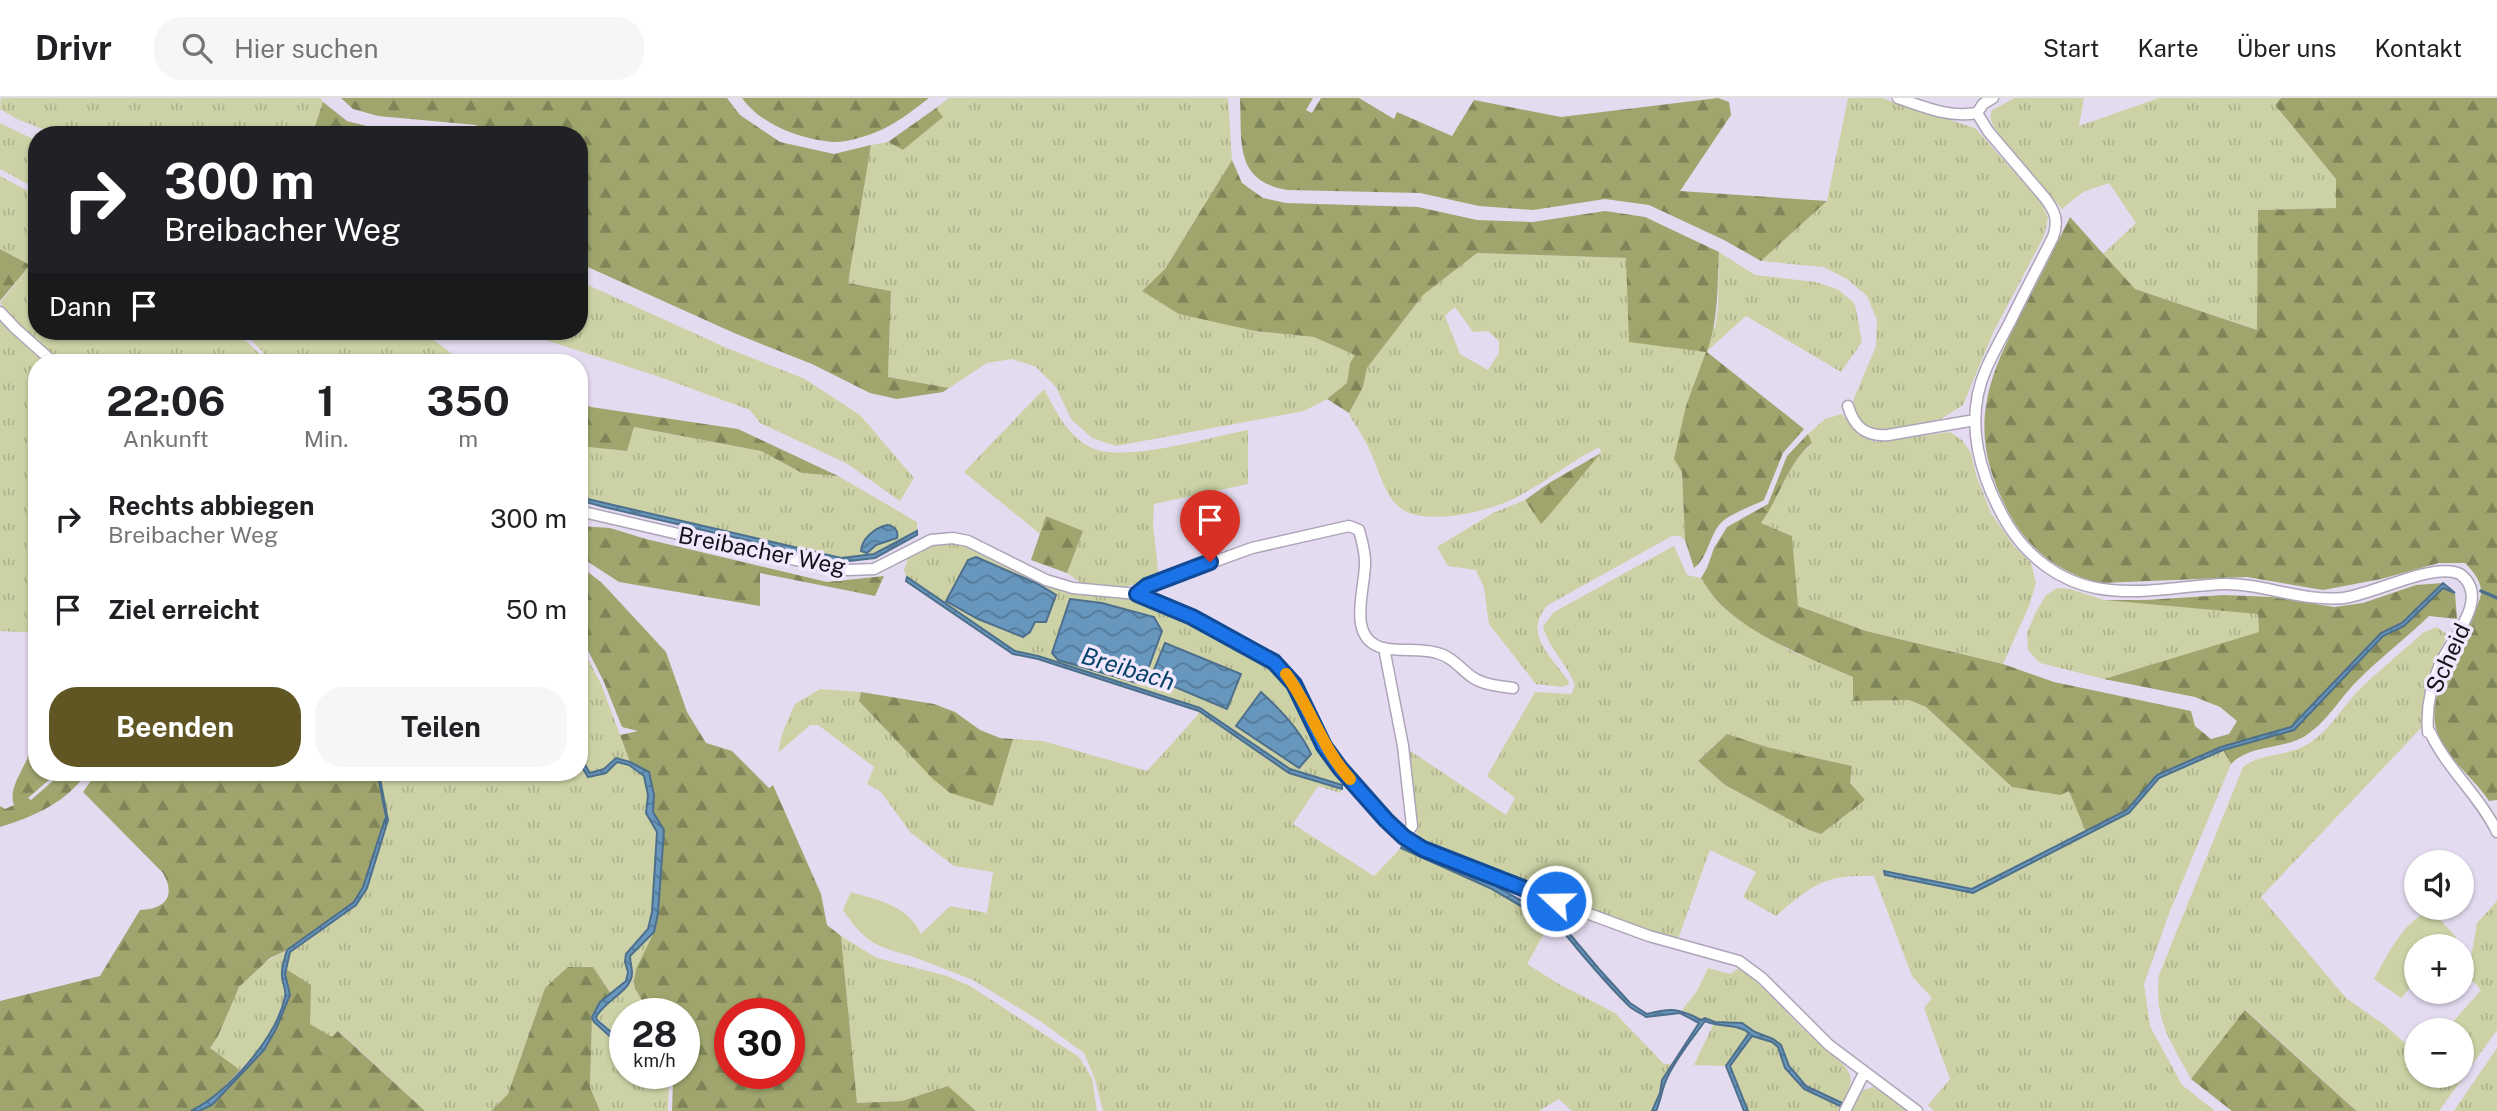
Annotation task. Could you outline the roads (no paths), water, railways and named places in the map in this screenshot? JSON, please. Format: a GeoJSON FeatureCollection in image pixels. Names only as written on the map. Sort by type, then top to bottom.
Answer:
{"type":"FeatureCollection","features":[{"type":"Feature","properties":{"kind":"street"},"geometry":{"type":"LineString","coordinates":[[1898,98],[1946,114],[1963,116],[1978,113],[1983,104],[1993,98]]}},
{"type":"Feature","properties":{"kind":"street"},"geometry":{"type":"LineString","coordinates":[[1848,406],[1860,429],[1874,436],[1975,420],[1979,389],[1986,369],[2053,237],[2057,224],[2053,209],[1988,131],[1978,113]]}},
{"type":"Feature","properties":{"kind":"street"},"geometry":{"type":"LineString","coordinates":[[0,312],[28,339]]}},
{"type":"Feature","properties":{"kind":"street"},"geometry":{"type":"LineString","coordinates":[[29,340],[45,354]]}},
{"type":"Feature","properties":{"kind":"street","name":"Scheid"},"geometry":{"type":"LineString","coordinates":[[1975,420],[1982,469],[1995,502],[2008,524],[2023,545],[2043,564],[2075,583],[2119,592],[2241,584],[2328,598],[2345,597],[2440,571],[2460,574],[2471,587],[2472,604],[2441,662],[2430,693],[2428,732],[2440,754],[2481,803],[2497,832]]}},
{"type":"Feature","properties":{"kind":"street","name":"Breibacher Weg"},"geometry":{"type":"LineString","coordinates":[[588,514],[848,570],[874,569],[931,540],[946,537],[968,541],[1046,580],[1073,589],[1137,594],[1192,617],[1274,662],[1284,671],[1298,691],[1324,746],[1340,768],[1404,837],[1423,849],[1610,922],[1649,936],[1739,961],[1762,978],[1829,1045],[1917,1111]]}},
{"type":"Feature","properties":{"kind":"street"},"geometry":{"type":"LineString","coordinates":[[1137,594],[1147,586],[1241,551],[1349,526],[1359,530],[1366,563],[1360,623],[1369,638],[1384,648],[1437,653],[1475,679],[1513,688]]}},
{"type":"Feature","properties":{"kind":"street"},"geometry":{"type":"LineString","coordinates":[[1384,648],[1403,746],[1412,826],[1404,837]]}},
{"type":"Feature","properties":{"kind":"street"},"geometry":{"type":"LineString","coordinates":[[1845,1111],[1864,1073]]}},
{"type":"Feature","properties":{"kind":"water"},"geometry":{"type":"Polygon","coordinates":[[[588,499],[841,558],[874,554],[917,531],[917,535],[875,558],[840,562],[588,503],[588,499]]]}},
{"type":"Feature","properties":{"kind":"water"},"geometry":{"type":"Polygon","coordinates":[[[887,525],[895,529],[897,538],[876,545],[867,553],[861,551],[870,534],[887,525]]]}},
{"type":"Feature","properties":{"kind":"water"},"geometry":{"type":"Polygon","coordinates":[[[976,557],[1038,584],[1056,595],[1046,622],[1035,622],[1030,632],[1023,637],[978,619],[946,601],[968,560],[976,557]]]}},
{"type":"Feature","properties":{"kind":"water"},"geometry":{"type":"Polygon","coordinates":[[[907,577],[1015,651],[1200,708],[1290,769],[1342,785],[1342,789],[1289,773],[1199,711],[1038,659],[1013,654],[906,581],[907,577]]]}},
{"type":"Feature","properties":{"kind":"water"},"geometry":{"type":"Polygon","coordinates":[[[2443,583],[2455,593],[2443,588],[2404,626],[2383,636],[2294,730],[2223,750],[2159,778],[2129,813],[1973,893],[1885,875],[1884,871],[1972,889],[2127,810],[2157,775],[2221,747],[2291,727],[2381,633],[2402,623],[2443,583]]]}},
{"type":"Feature","properties":{"kind":"water","name":"Breibach"},"geometry":{"type":"Polygon","coordinates":[[[1070,599],[1102,603],[1154,617],[1162,631],[1144,680],[1137,683],[1058,660],[1052,653],[1070,599]]]}},
{"type":"Feature","properties":{"kind":"water"},"geometry":{"type":"Polygon","coordinates":[[[1165,643],[1241,674],[1227,709],[1151,677],[1165,643]]]}},
{"type":"Feature","properties":{"kind":"water"},"geometry":{"type":"Polygon","coordinates":[[[1261,692],[1289,721],[1311,754],[1299,768],[1236,726],[1261,692]]]}},
{"type":"Feature","properties":{"kind":"water"},"geometry":{"type":"Polygon","coordinates":[[[616,758],[649,772],[654,795],[653,812],[664,830],[658,913],[654,932],[630,956],[632,973],[628,985],[614,998],[609,998],[609,1002],[596,1017],[609,1030],[609,1036],[592,1017],[600,1002],[626,981],[626,954],[648,929],[652,912],[657,832],[646,813],[648,795],[644,776],[629,765],[617,762],[606,773],[588,777],[588,770],[590,773],[604,769],[616,758]]]}},
{"type":"Feature","properties":{"kind":"water"},"geometry":{"type":"Polygon","coordinates":[[[385,819],[388,820],[367,888],[356,905],[290,952],[285,974],[290,995],[264,1050],[212,1105],[199,1111],[191,1111],[235,1078],[261,1047],[272,1030],[285,997],[282,973],[287,950],[354,902],[363,887],[385,819]]]}},
{"type":"Feature","properties":{"kind":"water"},"geometry":{"type":"Polygon","coordinates":[[[1404,844],[1492,884],[1550,917],[1550,923],[1490,888],[1401,848],[1404,844]]]}},
{"type":"Feature","properties":{"kind":"water"},"geometry":{"type":"Polygon","coordinates":[[[1563,926],[1630,1003],[1647,1014],[1675,1010],[1701,1020],[1705,1018],[1715,1022],[1742,1023],[1781,1045],[1789,1066],[1806,1086],[1842,1103],[1840,1106],[1804,1089],[1785,1068],[1778,1047],[1772,1042],[1752,1036],[1730,1066],[1748,1111],[1744,1111],[1726,1066],[1749,1033],[1739,1028],[1705,1021],[1675,1063],[1665,1082],[1656,1111],[1652,1111],[1662,1080],[1699,1023],[1680,1013],[1646,1017],[1632,1008],[1610,987],[1561,929],[1563,926]]]}},
{"type":"Feature","properties":{"kind":"waterway"},"geometry":{"type":"LineString","coordinates":[[2481,591],[2497,598]]}},
{"type":"Feature","properties":{"kind":"waterway"},"geometry":{"type":"LineString","coordinates":[[380,781],[387,819],[385,823]]}}]}
